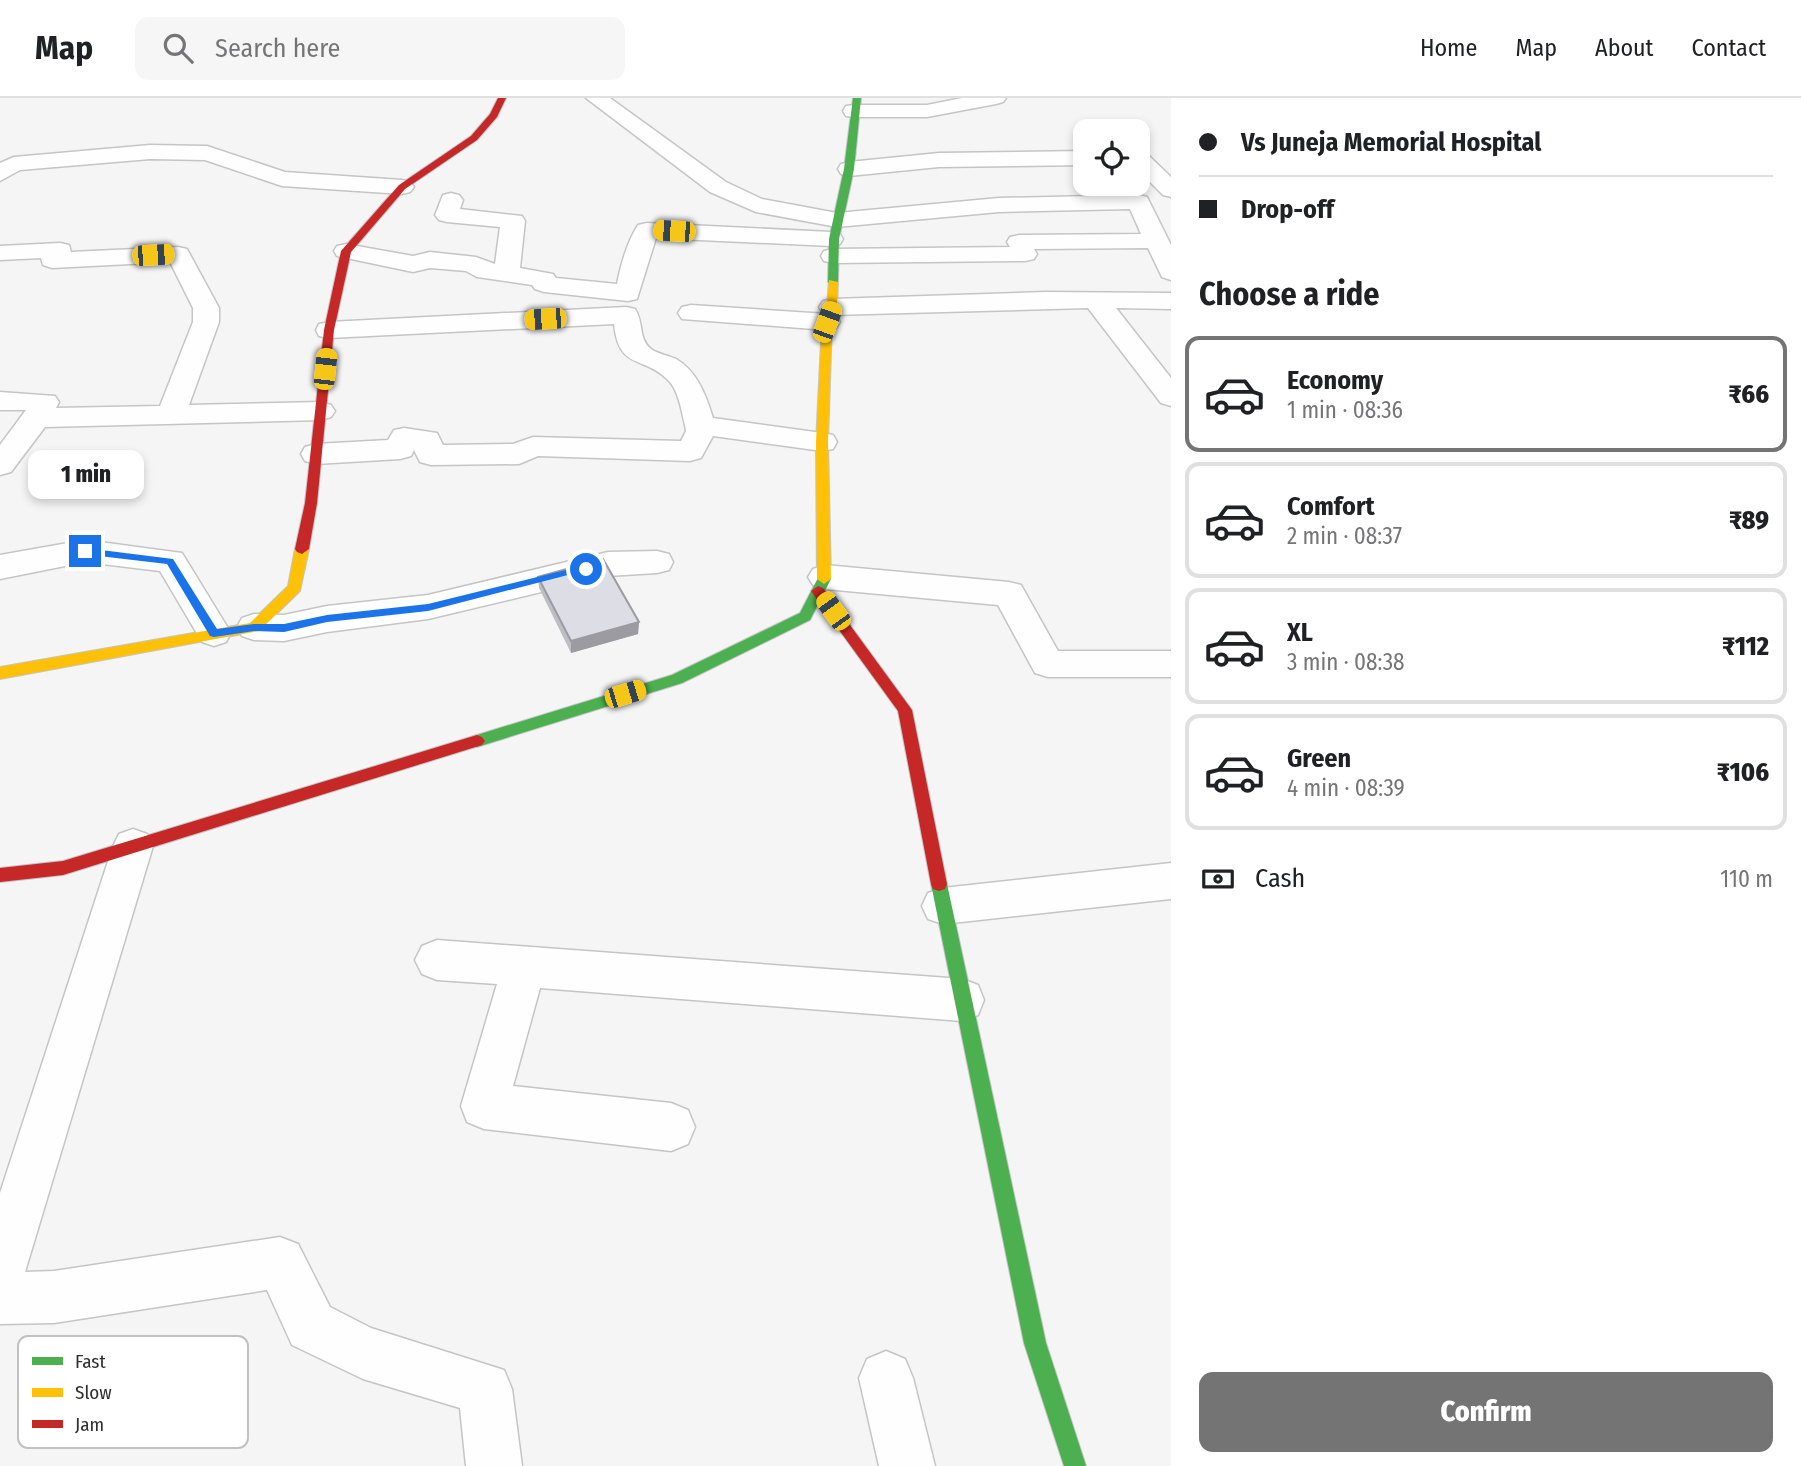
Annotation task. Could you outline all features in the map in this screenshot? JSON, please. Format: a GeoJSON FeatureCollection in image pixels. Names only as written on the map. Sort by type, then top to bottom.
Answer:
{"type":"FeatureCollection","features":[{"type":"Feature","properties":{"kind":"street"},"geometry":{"type":"LineString","coordinates":[[254,627],[295,588],[311,503],[329,330],[346,251],[402,187],[474,138],[494,115],[502,98]]}},
{"type":"Feature","properties":{"kind":"street"},"geometry":{"type":"LineString","coordinates":[[596,98],[718,187],[835,238],[999,205],[1139,202],[1171,272]]}},
{"type":"Feature","properties":{"kind":"street"},"geometry":{"type":"LineString","coordinates":[[0,875],[63,868],[677,678],[805,616],[822,584],[822,442],[835,238],[849,169],[855,104],[928,111],[996,98]]}},
{"type":"Feature","properties":{"kind":"street"},"geometry":{"type":"LineString","coordinates":[[851,141],[928,122],[939,160]]}},
{"type":"Feature","properties":{"kind":"street"},"geometry":{"type":"LineString","coordinates":[[5,168],[149,152],[207,153],[282,179],[402,187]]}},
{"type":"Feature","properties":{"kind":"street"},"geometry":{"type":"LineString","coordinates":[[849,169],[939,160],[1073,158]]}},
{"type":"Feature","properties":{"kind":"street"},"geometry":{"type":"LineString","coordinates":[[974,160],[1022,248],[1045,300]]}},
{"type":"Feature","properties":{"kind":"street"},"geometry":{"type":"LineString","coordinates":[[1150,170],[1171,190]]}},
{"type":"Feature","properties":{"kind":"street"},"geometry":{"type":"LineString","coordinates":[[451,200],[447,215],[513,221],[507,273]]}},
{"type":"Feature","properties":{"kind":"street"},"geometry":{"type":"LineString","coordinates":[[346,251],[413,264],[430,260],[476,264],[477,269],[544,279],[544,284],[628,293],[634,261],[647,230],[1022,248],[1157,241]]}},
{"type":"Feature","properties":{"kind":"street"},"geometry":{"type":"LineString","coordinates":[[0,253],[60,250],[52,260],[178,254],[206,308],[206,322],[171,415]]}},
{"type":"Feature","properties":{"kind":"street"},"geometry":{"type":"LineString","coordinates":[[691,313],[830,314],[1045,300],[1171,302]]}},
{"type":"Feature","properties":{"kind":"street"},"geometry":{"type":"LineString","coordinates":[[1096,301],[1171,397]]}},
{"type":"Feature","properties":{"kind":"street"},"geometry":{"type":"LineString","coordinates":[[316,454],[400,449],[404,437],[426,440],[432,455],[519,454],[533,446],[690,451],[701,431],[691,389],[664,361],[642,356],[629,340],[625,315],[329,330]]}},
{"type":"Feature","properties":{"kind":"street"},"geometry":{"type":"LineString","coordinates":[[0,401],[45,402],[37,418],[0,465]]}},
{"type":"Feature","properties":{"kind":"street"},"geometry":{"type":"LineString","coordinates":[[37,418],[321,411]]}},
{"type":"Feature","properties":{"kind":"street"},"geometry":{"type":"LineString","coordinates":[[700,425],[822,442]]}},
{"type":"Feature","properties":{"kind":"street"},"geometry":{"type":"LineString","coordinates":[[0,567],[85,551],[170,561],[214,633]]}},
{"type":"Feature","properties":{"kind":"street"},"geometry":{"type":"LineString","coordinates":[[0,673],[214,633],[254,627],[284,628],[327,619],[428,607],[608,564],[657,562]]}},
{"type":"Feature","properties":{"kind":"street"},"geometry":{"type":"LineString","coordinates":[[822,584],[1009,594],[1048,664],[1171,664]]}},
{"type":"Feature","properties":{"kind":"street"},"geometry":{"type":"LineString","coordinates":[[822,584],[905,710],[962,1000],[1035,1343],[1075,1466]]}},
{"type":"Feature","properties":{"kind":"street"},"geometry":{"type":"LineString","coordinates":[[0,1271],[133,846]]}},
{"type":"Feature","properties":{"kind":"street"},"geometry":{"type":"LineString","coordinates":[[943,906],[1171,881]]}},
{"type":"Feature","properties":{"kind":"street"},"geometry":{"type":"LineString","coordinates":[[437,960],[962,1000]]}},
{"type":"Feature","properties":{"kind":"street"},"geometry":{"type":"LineString","coordinates":[[524,967],[484,1106],[671,1127]]}},
{"type":"Feature","properties":{"kind":"street"},"geometry":{"type":"LineString","coordinates":[[0,1298],[54,1297],[279,1262],[311,1326],[363,1352],[485,1389],[494,1466]]}},
{"type":"Feature","properties":{"kind":"street"},"geometry":{"type":"LineString","coordinates":[[886,1378],[907,1466]]}},
{"type":"Feature","properties":{"kind":"building"},"geometry":{"type":"Polygon","coordinates":[[[603,559],[639,622],[571,641],[538,577],[603,559]]]}},
{"type":"Feature","properties":{"kind":"traffic: fast"},"geometry":{"type":"LineString","coordinates":[[833,282],[834,239],[849,169],[857,98]]}},
{"type":"Feature","properties":{"kind":"traffic: fast"},"geometry":{"type":"LineString","coordinates":[[477,741],[677,679],[805,616],[824,579]]}},
{"type":"Feature","properties":{"kind":"traffic: fast"},"geometry":{"type":"LineString","coordinates":[[939,884],[1035,1343],[1075,1466]]}},
{"type":"Feature","properties":{"kind":"traffic: slow"},"geometry":{"type":"LineString","coordinates":[[824,579],[822,442],[827,322],[832,307],[833,282]]}},
{"type":"Feature","properties":{"kind":"traffic: slow"},"geometry":{"type":"LineString","coordinates":[[0,673],[254,627],[295,588],[302,549]]}},
{"type":"Feature","properties":{"kind":"traffic: jam"},"geometry":{"type":"LineString","coordinates":[[302,549],[311,503],[329,330],[346,251],[402,187],[474,138],[494,115],[502,98]]}},
{"type":"Feature","properties":{"kind":"traffic: jam"},"geometry":{"type":"LineString","coordinates":[[818,591],[905,710],[939,884]]}},
{"type":"Feature","properties":{"kind":"traffic: jam"},"geometry":{"type":"LineString","coordinates":[[0,875],[63,868],[477,741]]}},
{"type":"Feature","properties":{"kind":"route"},"geometry":{"type":"LineString","coordinates":[[85,551],[170,561],[214,633],[254,627],[284,628],[327,619],[428,607],[586,569]]}}]}
